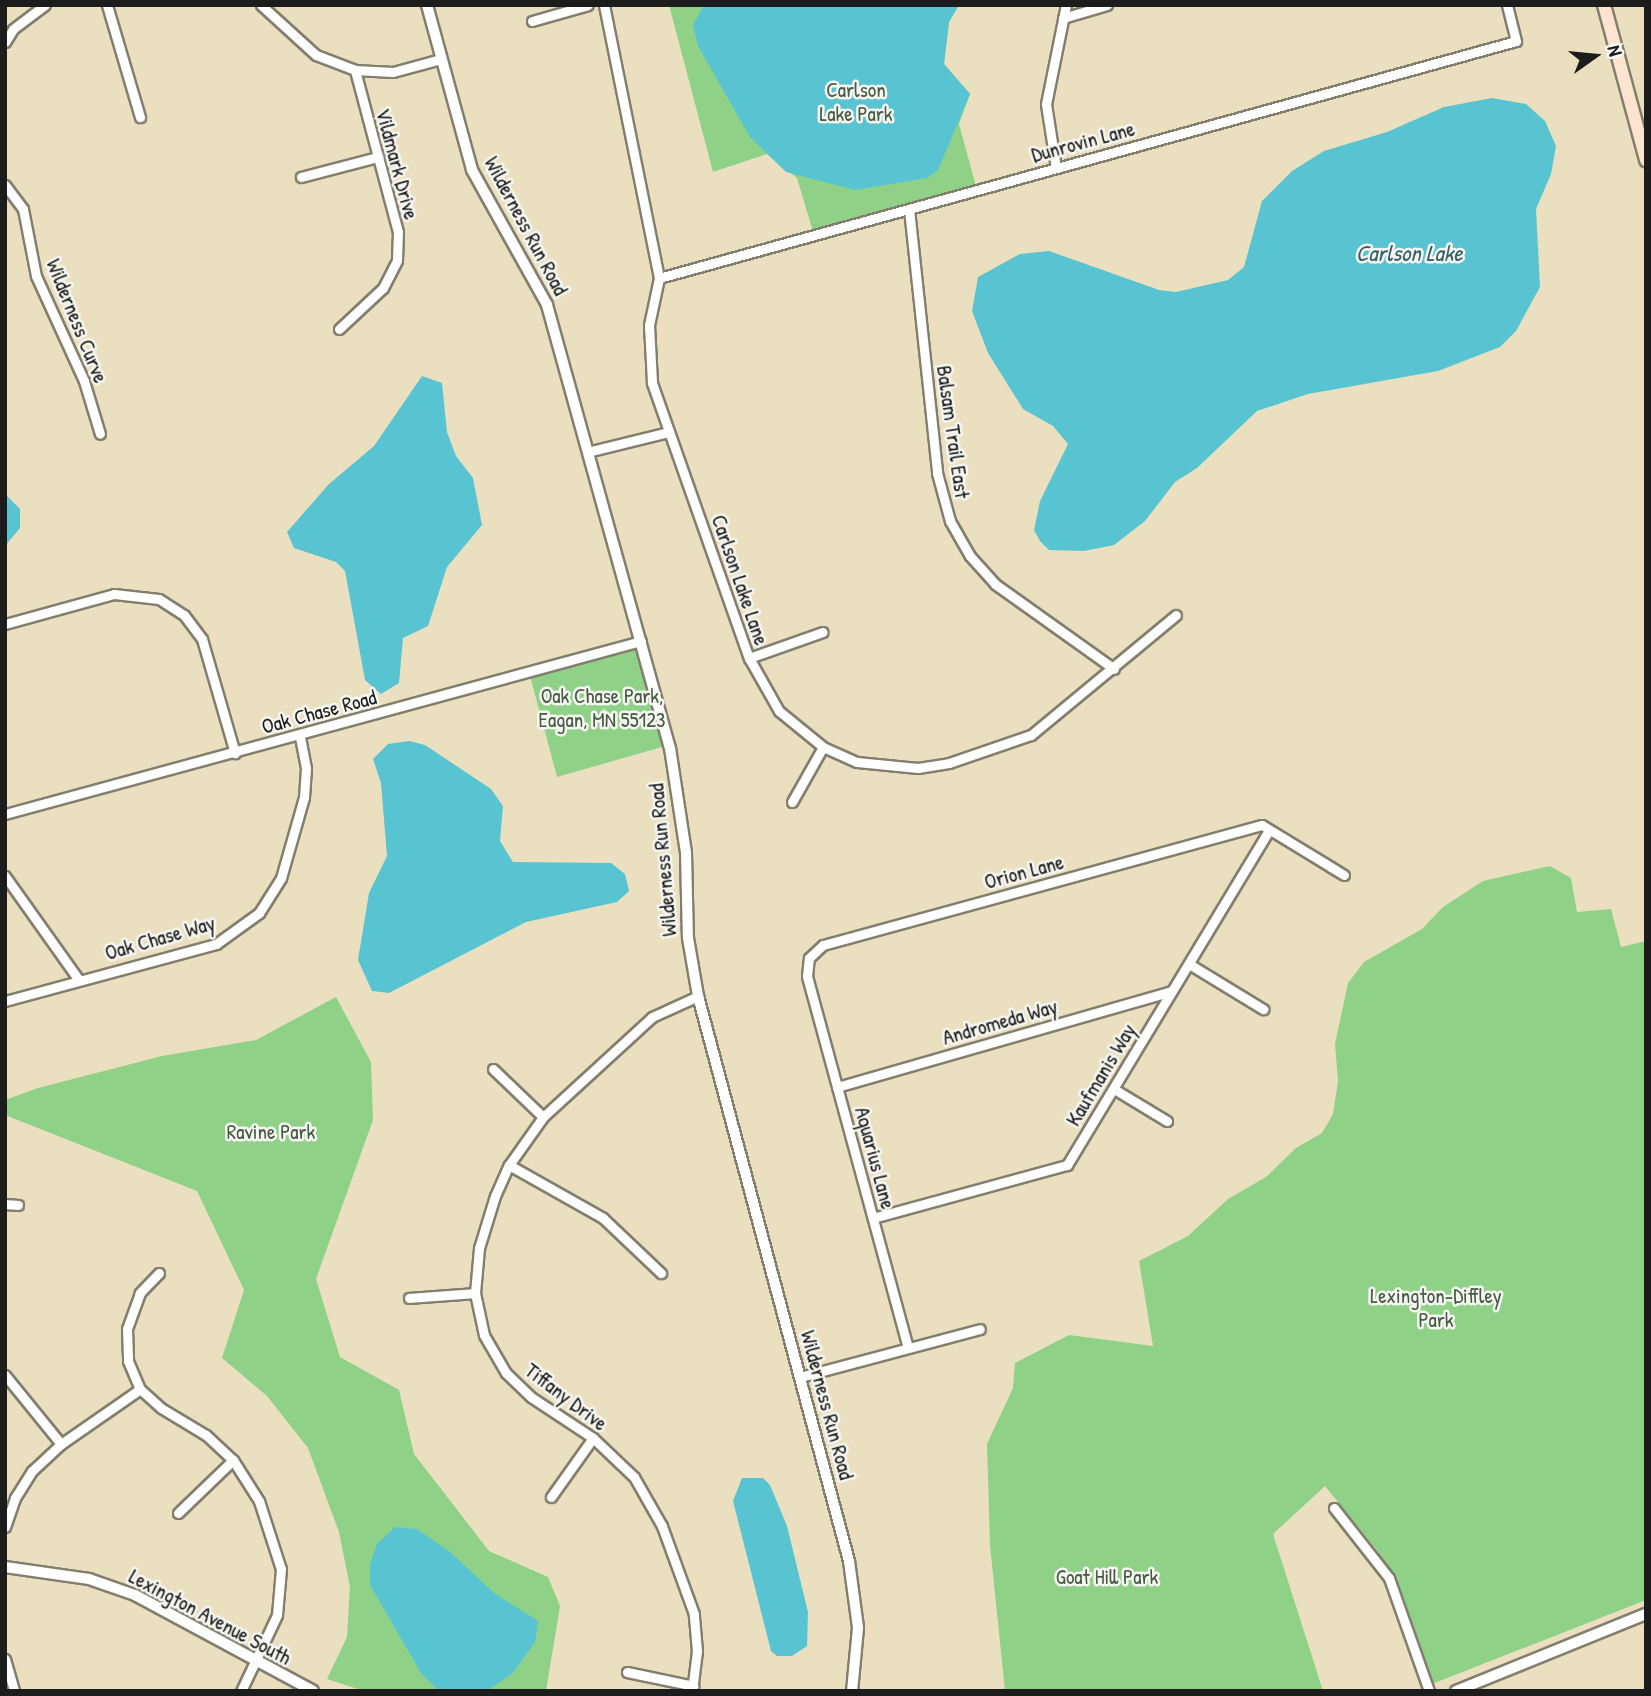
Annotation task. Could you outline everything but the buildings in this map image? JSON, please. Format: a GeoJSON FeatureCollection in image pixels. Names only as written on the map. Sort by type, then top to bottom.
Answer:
{"type":"FeatureCollection","features":[{"type":"Feature","properties":{"kind":"main road"},"geometry":{"type":"LineString","coordinates":[[1604,5],[1646,160]]}},
{"type":"Feature","properties":{"kind":"street"},"geometry":{"type":"LineString","coordinates":[[5,42],[13,29],[45,5]]}},
{"type":"Feature","properties":{"kind":"street"},"geometry":{"type":"LineString","coordinates":[[107,5],[140,117]]}},
{"type":"Feature","properties":{"kind":"street"},"geometry":{"type":"LineString","coordinates":[[261,5],[316,55],[355,70],[393,72],[441,59]]}},
{"type":"Feature","properties":{"kind":"street","name":"Wilderness Run Road"},"geometry":{"type":"LineString","coordinates":[[427,5],[472,170],[547,305],[591,451],[641,641],[680,796],[688,938],[698,996],[849,1562],[858,1628],[852,1691]]}},
{"type":"Feature","properties":{"kind":"street"},"geometry":{"type":"LineString","coordinates":[[532,21],[588,5]]}},
{"type":"Feature","properties":{"kind":"street","name":"Carlson Lake Lane"},"geometry":{"type":"LineString","coordinates":[[604,5],[659,278],[647,354],[669,432],[748,658],[779,711],[823,747],[886,768],[949,763],[1031,735],[1176,615]]}},
{"type":"Feature","properties":{"kind":"street"},"geometry":{"type":"LineString","coordinates":[[1056,168],[1046,104],[1066,5]]}},
{"type":"Feature","properties":{"kind":"street"},"geometry":{"type":"LineString","coordinates":[[1063,18],[1107,5]]}},
{"type":"Feature","properties":{"kind":"street","name":"Dunrovin Lane"},"geometry":{"type":"LineString","coordinates":[[659,278],[1516,41],[1507,5]]}},
{"type":"Feature","properties":{"kind":"street","name":"Vildmark Drive"},"geometry":{"type":"LineString","coordinates":[[339,329],[383,288],[397,260],[398,232],[355,70]]}},
{"type":"Feature","properties":{"kind":"street"},"geometry":{"type":"LineString","coordinates":[[301,177],[377,157]]}},
{"type":"Feature","properties":{"kind":"street","name":"Wilderness Curve"},"geometry":{"type":"LineString","coordinates":[[5,185],[23,209],[36,276],[84,381],[100,434]]}},
{"type":"Feature","properties":{"kind":"street","name":"Balsam Trail East"},"geometry":{"type":"LineString","coordinates":[[909,209],[937,473],[950,521],[970,556],[995,584],[1114,669]]}},
{"type":"Feature","properties":{"kind":"street"},"geometry":{"type":"LineString","coordinates":[[591,451],[669,432]]}},
{"type":"Feature","properties":{"kind":"street"},"geometry":{"type":"LineString","coordinates":[[5,624],[114,594],[159,599],[184,615],[202,639],[235,753]]}},
{"type":"Feature","properties":{"kind":"street"},"geometry":{"type":"LineString","coordinates":[[748,658],[823,632]]}},
{"type":"Feature","properties":{"kind":"street","name":"Oak Chase Road"},"geometry":{"type":"LineString","coordinates":[[5,814],[300,736],[641,641]]}},
{"type":"Feature","properties":{"kind":"street","name":"Oak Chase Way"},"geometry":{"type":"LineString","coordinates":[[5,1001],[216,944],[259,913],[281,878],[304,797],[306,768],[300,736]]}},
{"type":"Feature","properties":{"kind":"street"},"geometry":{"type":"LineString","coordinates":[[792,802],[823,747]]}},
{"type":"Feature","properties":{"kind":"street","name":"Orion Lane"},"geometry":{"type":"LineString","coordinates":[[807,976],[809,958],[822,945],[1262,825],[1269,830]]}},
{"type":"Feature","properties":{"kind":"street"},"geometry":{"type":"LineString","coordinates":[[1269,830],[1344,875]]}},
{"type":"Feature","properties":{"kind":"street","name":"Kaufmanis Way"},"geometry":{"type":"LineString","coordinates":[[873,1217],[1067,1165],[1269,830]]}},
{"type":"Feature","properties":{"kind":"street"},"geometry":{"type":"LineString","coordinates":[[5,876],[79,980]]}},
{"type":"Feature","properties":{"kind":"street"},"geometry":{"type":"LineString","coordinates":[[1189,964],[1264,1009]]}},
{"type":"Feature","properties":{"kind":"street","name":"Aquarius Lane"},"geometry":{"type":"LineString","coordinates":[[807,976],[908,1348]]}},
{"type":"Feature","properties":{"kind":"street","name":"Andromeda Way"},"geometry":{"type":"LineString","coordinates":[[837,1087],[1172,991]]}},
{"type":"Feature","properties":{"kind":"street","name":"Tiffany Drive"},"geometry":{"type":"LineString","coordinates":[[693,1688],[697,1651],[694,1614],[662,1526],[634,1477],[593,1438],[531,1397],[506,1373],[484,1335],[475,1293],[479,1247],[509,1165],[544,1118],[652,1017],[698,996]]}},
{"type":"Feature","properties":{"kind":"street"},"geometry":{"type":"LineString","coordinates":[[493,1069],[544,1118]]}},
{"type":"Feature","properties":{"kind":"street"},"geometry":{"type":"LineString","coordinates":[[1114,1089],[1167,1121]]}},
{"type":"Feature","properties":{"kind":"street"},"geometry":{"type":"LineString","coordinates":[[509,1165],[603,1218],[661,1273]]}},
{"type":"Feature","properties":{"kind":"street"},"geometry":{"type":"LineString","coordinates":[[5,1204],[18,1205]]}},
{"type":"Feature","properties":{"kind":"street"},"geometry":{"type":"LineString","coordinates":[[159,1273],[140,1293],[127,1329],[128,1361],[140,1389],[161,1408],[206,1435],[233,1460],[259,1502],[281,1569],[277,1615],[241,1691]]}},
{"type":"Feature","properties":{"kind":"street"},"geometry":{"type":"LineString","coordinates":[[409,1298],[475,1293]]}},
{"type":"Feature","properties":{"kind":"street"},"geometry":{"type":"LineString","coordinates":[[800,1377],[980,1329]]}},
{"type":"Feature","properties":{"kind":"street"},"geometry":{"type":"LineString","coordinates":[[5,1375],[61,1444]]}},
{"type":"Feature","properties":{"kind":"street"},"geometry":{"type":"LineString","coordinates":[[5,1527],[15,1498],[33,1471],[61,1444],[140,1389]]}},
{"type":"Feature","properties":{"kind":"street"},"geometry":{"type":"LineString","coordinates":[[551,1497],[593,1438]]}},
{"type":"Feature","properties":{"kind":"street"},"geometry":{"type":"LineString","coordinates":[[178,1513],[233,1460]]}},
{"type":"Feature","properties":{"kind":"street"},"geometry":{"type":"LineString","coordinates":[[1334,1508],[1389,1578],[1429,1691]]}},
{"type":"Feature","properties":{"kind":"street","name":"Lexington Avenue South"},"geometry":{"type":"LineString","coordinates":[[5,1567],[89,1579],[135,1595],[313,1691]]}},
{"type":"Feature","properties":{"kind":"street"},"geometry":{"type":"LineString","coordinates":[[1455,1691],[1646,1614]]}},
{"type":"Feature","properties":{"kind":"street"},"geometry":{"type":"LineString","coordinates":[[5,1659],[14,1691]]}},
{"type":"Feature","properties":{"kind":"street"},"geometry":{"type":"LineString","coordinates":[[627,1672],[693,1688]]}},
{"type":"Feature","properties":{"kind":"green space","name":"Carlson Lake Park"},"geometry":{"type":"Polygon","coordinates":[[[669,5],[959,5],[949,22],[944,64],[970,94],[959,124],[977,190],[814,235],[797,178],[767,154],[713,172],[669,5]]]}},
{"type":"Feature","properties":{"kind":"green space","name":"Oak Chase Park, Eagan, MN 55123"},"geometry":{"type":"Polygon","coordinates":[[[641,641],[669,745],[557,777],[529,672],[641,641]]]}},
{"type":"Feature","properties":{"kind":"green space","name":"Lexington-Diffley Park"},"geometry":{"type":"Polygon","coordinates":[[[1550,866],[1571,878],[1577,912],[1611,909],[1621,947],[1646,941],[1646,1600],[1432,1684],[1403,1596],[1377,1550],[1325,1486],[1273,1534],[1323,1691],[1005,1691],[990,1545],[987,1444],[1013,1388],[1015,1363],[1069,1335],[1153,1346],[1139,1261],[1188,1236],[1228,1199],[1266,1177],[1296,1148],[1322,1133],[1333,1114],[1338,1081],[1335,1044],[1348,983],[1364,962],[1422,929],[1443,907],[1483,881],[1550,866]]]}},
{"type":"Feature","properties":{"kind":"green space","name":"Ravine Park"},"geometry":{"type":"Polygon","coordinates":[[[336,997],[371,1062],[373,1120],[316,1279],[340,1357],[399,1390],[414,1454],[489,1551],[548,1577],[560,1606],[546,1691],[364,1691],[327,1679],[347,1637],[350,1587],[339,1532],[308,1448],[267,1396],[222,1358],[244,1290],[197,1191],[5,1115],[5,1100],[38,1088],[162,1056],[256,1040],[336,997]]]}},
{"type":"Feature","properties":{"kind":"water","name":"Carlson Lake Park"},"geometry":{"type":"Polygon","coordinates":[[[704,5],[959,5],[949,22],[944,64],[970,94],[938,170],[927,178],[855,190],[786,172],[750,137],[698,46],[693,25],[704,5]]]}},
{"type":"Feature","properties":{"kind":"water","name":"Carlson Lake"},"geometry":{"type":"Polygon","coordinates":[[[1492,98],[1526,104],[1545,121],[1556,146],[1551,174],[1536,209],[1540,287],[1516,331],[1500,347],[1438,371],[1308,394],[1257,411],[1197,468],[1175,482],[1145,521],[1114,545],[1084,551],[1049,550],[1040,541],[1034,530],[1040,501],[1068,444],[1053,426],[1023,409],[988,353],[972,311],[978,277],[1020,254],[1049,251],[1159,290],[1176,292],[1228,280],[1244,267],[1262,201],[1292,171],[1324,151],[1387,132],[1444,107],[1492,98]]]}},
{"type":"Feature","properties":{"kind":"water"},"geometry":{"type":"Polygon","coordinates":[[[422,376],[442,383],[447,432],[456,456],[473,478],[482,525],[447,567],[428,626],[403,638],[399,683],[381,694],[365,680],[345,571],[336,562],[294,548],[287,532],[329,484],[374,446],[422,376]]]}},
{"type":"Feature","properties":{"kind":"water"},"geometry":{"type":"Polygon","coordinates":[[[5,494],[20,509],[20,528],[5,546],[5,494]]]}},
{"type":"Feature","properties":{"kind":"water"},"geometry":{"type":"Polygon","coordinates":[[[409,741],[425,745],[491,789],[503,806],[500,841],[513,862],[611,863],[625,874],[629,891],[617,902],[526,922],[389,993],[372,991],[358,960],[369,893],[387,856],[381,783],[373,759],[388,744],[409,741]]]}},
{"type":"Feature","properties":{"kind":"water"},"geometry":{"type":"Polygon","coordinates":[[[742,1478],[763,1478],[770,1485],[787,1526],[808,1612],[807,1646],[792,1656],[777,1656],[771,1651],[733,1501],[742,1478]]]}},
{"type":"Feature","properties":{"kind":"water"},"geometry":{"type":"Polygon","coordinates":[[[395,1527],[417,1529],[450,1552],[494,1593],[538,1621],[535,1642],[513,1673],[487,1691],[439,1691],[421,1673],[370,1585],[370,1565],[377,1544],[395,1527]]]}},
{"type":"Feature","properties":{"kind":"park label","name":"Goat Hill Park"},"geometry":{"type":"Point","coordinates":[1107,1577]}}]}
